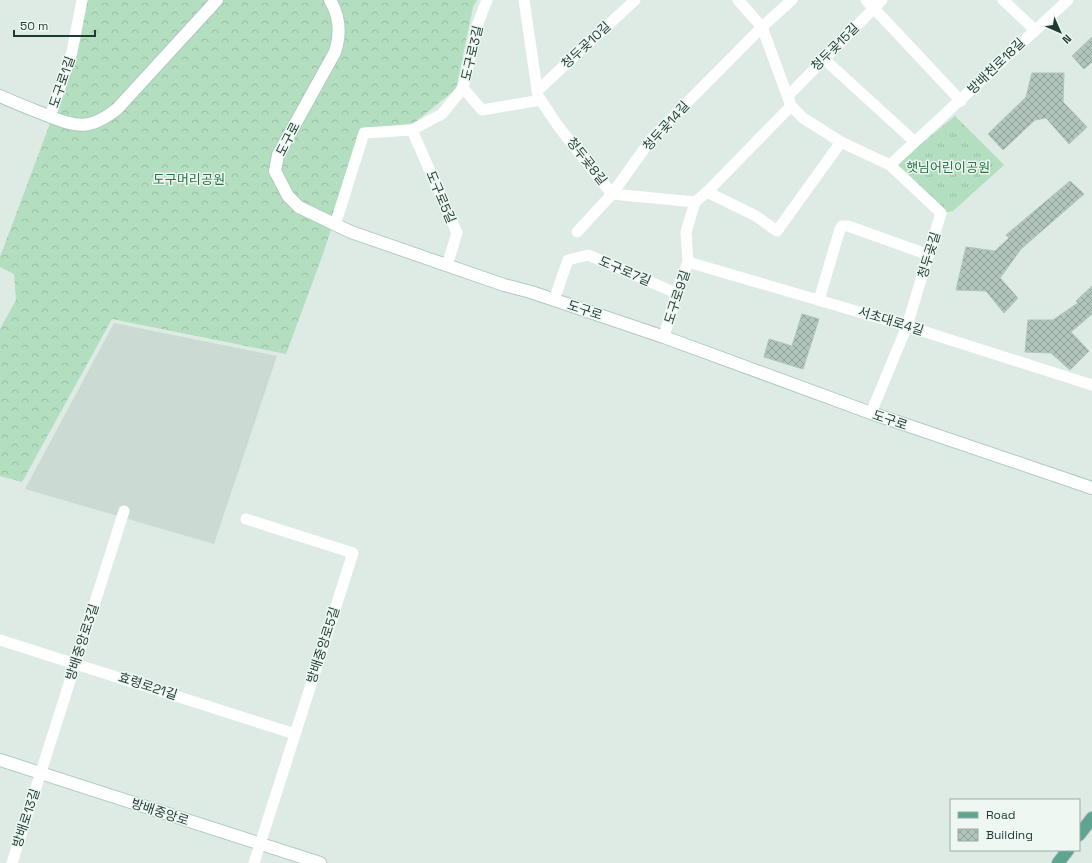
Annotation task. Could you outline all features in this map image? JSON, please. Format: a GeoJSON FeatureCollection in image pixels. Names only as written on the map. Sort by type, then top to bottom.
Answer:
{"type":"FeatureCollection","features":[{"type":"Feature","properties":{"kind":"main road"},"geometry":{"type":"LineString","coordinates":[[1080,834],[1092,818]]}},
{"type":"Feature","properties":{"kind":"main road"},"geometry":{"type":"LineString","coordinates":[[1058,863],[1067,851]]}},
{"type":"Feature","properties":{"kind":"street","name":"도구로1길"},"geometry":{"type":"LineString","coordinates":[[50,117],[72,52],[82,0]]}},
{"type":"Feature","properties":{"kind":"street"},"geometry":{"type":"LineString","coordinates":[[0,96],[69,124],[82,126],[106,118],[117,109],[217,0]]}},
{"type":"Feature","properties":{"kind":"street","name":"도구로"},"geometry":{"type":"LineString","coordinates":[[330,0],[338,21],[340,32],[335,52],[278,155],[275,171],[288,196],[299,207],[351,232],[504,285],[664,337],[871,413],[1092,488]]}},
{"type":"Feature","properties":{"kind":"street","name":"도구로3길"},"geometry":{"type":"LineString","coordinates":[[335,224],[364,133],[412,130],[442,114],[463,88],[477,26],[487,0]]}},
{"type":"Feature","properties":{"kind":"street","name":"청두곶8길"},"geometry":{"type":"LineString","coordinates":[[524,0],[539,95],[558,126],[612,194],[695,202]]}},
{"type":"Feature","properties":{"kind":"street","name":"청두곶10길"},"geometry":{"type":"LineString","coordinates":[[539,95],[635,0]]}},
{"type":"Feature","properties":{"kind":"street"},"geometry":{"type":"LineString","coordinates":[[695,202],[707,192],[791,106],[789,94],[762,27],[738,0]]}},
{"type":"Feature","properties":{"kind":"street","name":"청두곶14길"},"geometry":{"type":"LineString","coordinates":[[577,232],[612,194],[652,138],[762,27],[792,0]]}},
{"type":"Feature","properties":{"kind":"street","name":"방배천로18길"},"geometry":{"type":"LineString","coordinates":[[866,0],[960,100]]}},
{"type":"Feature","properties":{"kind":"street","name":"청두곶15길"},"geometry":{"type":"LineString","coordinates":[[789,94],[882,0]]}},
{"type":"Feature","properties":{"kind":"street"},"geometry":{"type":"LineString","coordinates":[[1003,0],[1035,30]]}},
{"type":"Feature","properties":{"kind":"street","name":"방배천로18길"},"geometry":{"type":"LineString","coordinates":[[890,165],[1068,0]]}},
{"type":"Feature","properties":{"kind":"street"},"geometry":{"type":"LineString","coordinates":[[823,58],[915,142]]}},
{"type":"Feature","properties":{"kind":"street"},"geometry":{"type":"LineString","coordinates":[[463,88],[482,110],[539,95]]}},
{"type":"Feature","properties":{"kind":"street","name":"청두곶길"},"geometry":{"type":"LineString","coordinates":[[791,106],[803,118],[841,142],[890,165],[941,213],[907,326],[871,413]]}},
{"type":"Feature","properties":{"kind":"street","name":"도구로5길"},"geometry":{"type":"LineString","coordinates":[[412,130],[457,233],[447,265]]}},
{"type":"Feature","properties":{"kind":"street"},"geometry":{"type":"LineString","coordinates":[[707,192],[756,216],[777,230],[841,142]]}},
{"type":"Feature","properties":{"kind":"street","name":"도구로9길"},"geometry":{"type":"LineString","coordinates":[[664,337],[676,293],[688,262],[686,232],[695,202]]}},
{"type":"Feature","properties":{"kind":"street"},"geometry":{"type":"LineString","coordinates":[[819,300],[842,226],[848,226],[928,255]]}},
{"type":"Feature","properties":{"kind":"street","name":"도구로7길"},"geometry":{"type":"LineString","coordinates":[[554,300],[568,260],[588,255],[676,293]]}},
{"type":"Feature","properties":{"kind":"street","name":"서초대로4길"},"geometry":{"type":"LineString","coordinates":[[688,262],[907,326],[1092,385]]}},
{"type":"Feature","properties":{"kind":"street","name":"방배중앙로3길"},"geometry":{"type":"LineString","coordinates":[[41,773],[124,511]]}},
{"type":"Feature","properties":{"kind":"street","name":"방배중앙로5길"},"geometry":{"type":"LineString","coordinates":[[246,519],[353,553],[254,863]]}},
{"type":"Feature","properties":{"kind":"street","name":"효령로21길"},"geometry":{"type":"LineString","coordinates":[[0,640],[295,734]]}},
{"type":"Feature","properties":{"kind":"street","name":"방배중앙로"},"geometry":{"type":"LineString","coordinates":[[0,760],[320,863]]}},
{"type":"Feature","properties":{"kind":"street","name":"방배로13길"},"geometry":{"type":"LineString","coordinates":[[12,863],[41,773]]}},
{"type":"Feature","properties":{"kind":"shaded area"},"geometry":{"type":"Polygon","coordinates":[[[114,323],[277,356],[214,544],[25,489],[114,323]]]}},
{"type":"Feature","properties":{"kind":"green space","name":"도구머리공원"},"geometry":{"type":"Polygon","coordinates":[[[83,0],[477,0],[473,7],[456,89],[414,123],[363,130],[323,254],[286,354],[112,319],[22,482],[0,476],[0,329],[16,300],[14,274],[0,267],[0,257],[73,62],[83,0]]]}},
{"type":"Feature","properties":{"kind":"green space","name":"햇님어린이공원"},"geometry":{"type":"Polygon","coordinates":[[[955,116],[1004,165],[953,211],[941,213],[894,166],[955,116]]]}},
{"type":"Feature","properties":{"kind":"building"},"geometry":{"type":"Polygon","coordinates":[[[1092,37],[1092,62],[1084,69],[1072,56],[1092,37]]]}},
{"type":"Feature","properties":{"kind":"building"},"geometry":{"type":"Polygon","coordinates":[[[1032,73],[1064,73],[1063,102],[1087,127],[1069,144],[1046,118],[1035,120],[1003,150],[988,134],[1026,97],[1032,73]]]}},
{"type":"Feature","properties":{"kind":"building"},"geometry":{"type":"Polygon","coordinates":[[[1070,181],[1084,194],[1021,249],[1000,278],[1018,298],[1004,313],[986,291],[956,290],[966,247],[995,251],[1009,238],[1006,235],[1070,181]]]}},
{"type":"Feature","properties":{"kind":"building"},"geometry":{"type":"Polygon","coordinates":[[[1092,286],[1092,314],[1071,332],[1089,351],[1070,370],[1051,353],[1025,352],[1028,320],[1053,320],[1078,303],[1076,301],[1092,286]]]}},
{"type":"Feature","properties":{"kind":"building"},"geometry":{"type":"Polygon","coordinates":[[[802,314],[819,319],[803,369],[764,357],[769,339],[792,346],[802,314]]]}}]}
